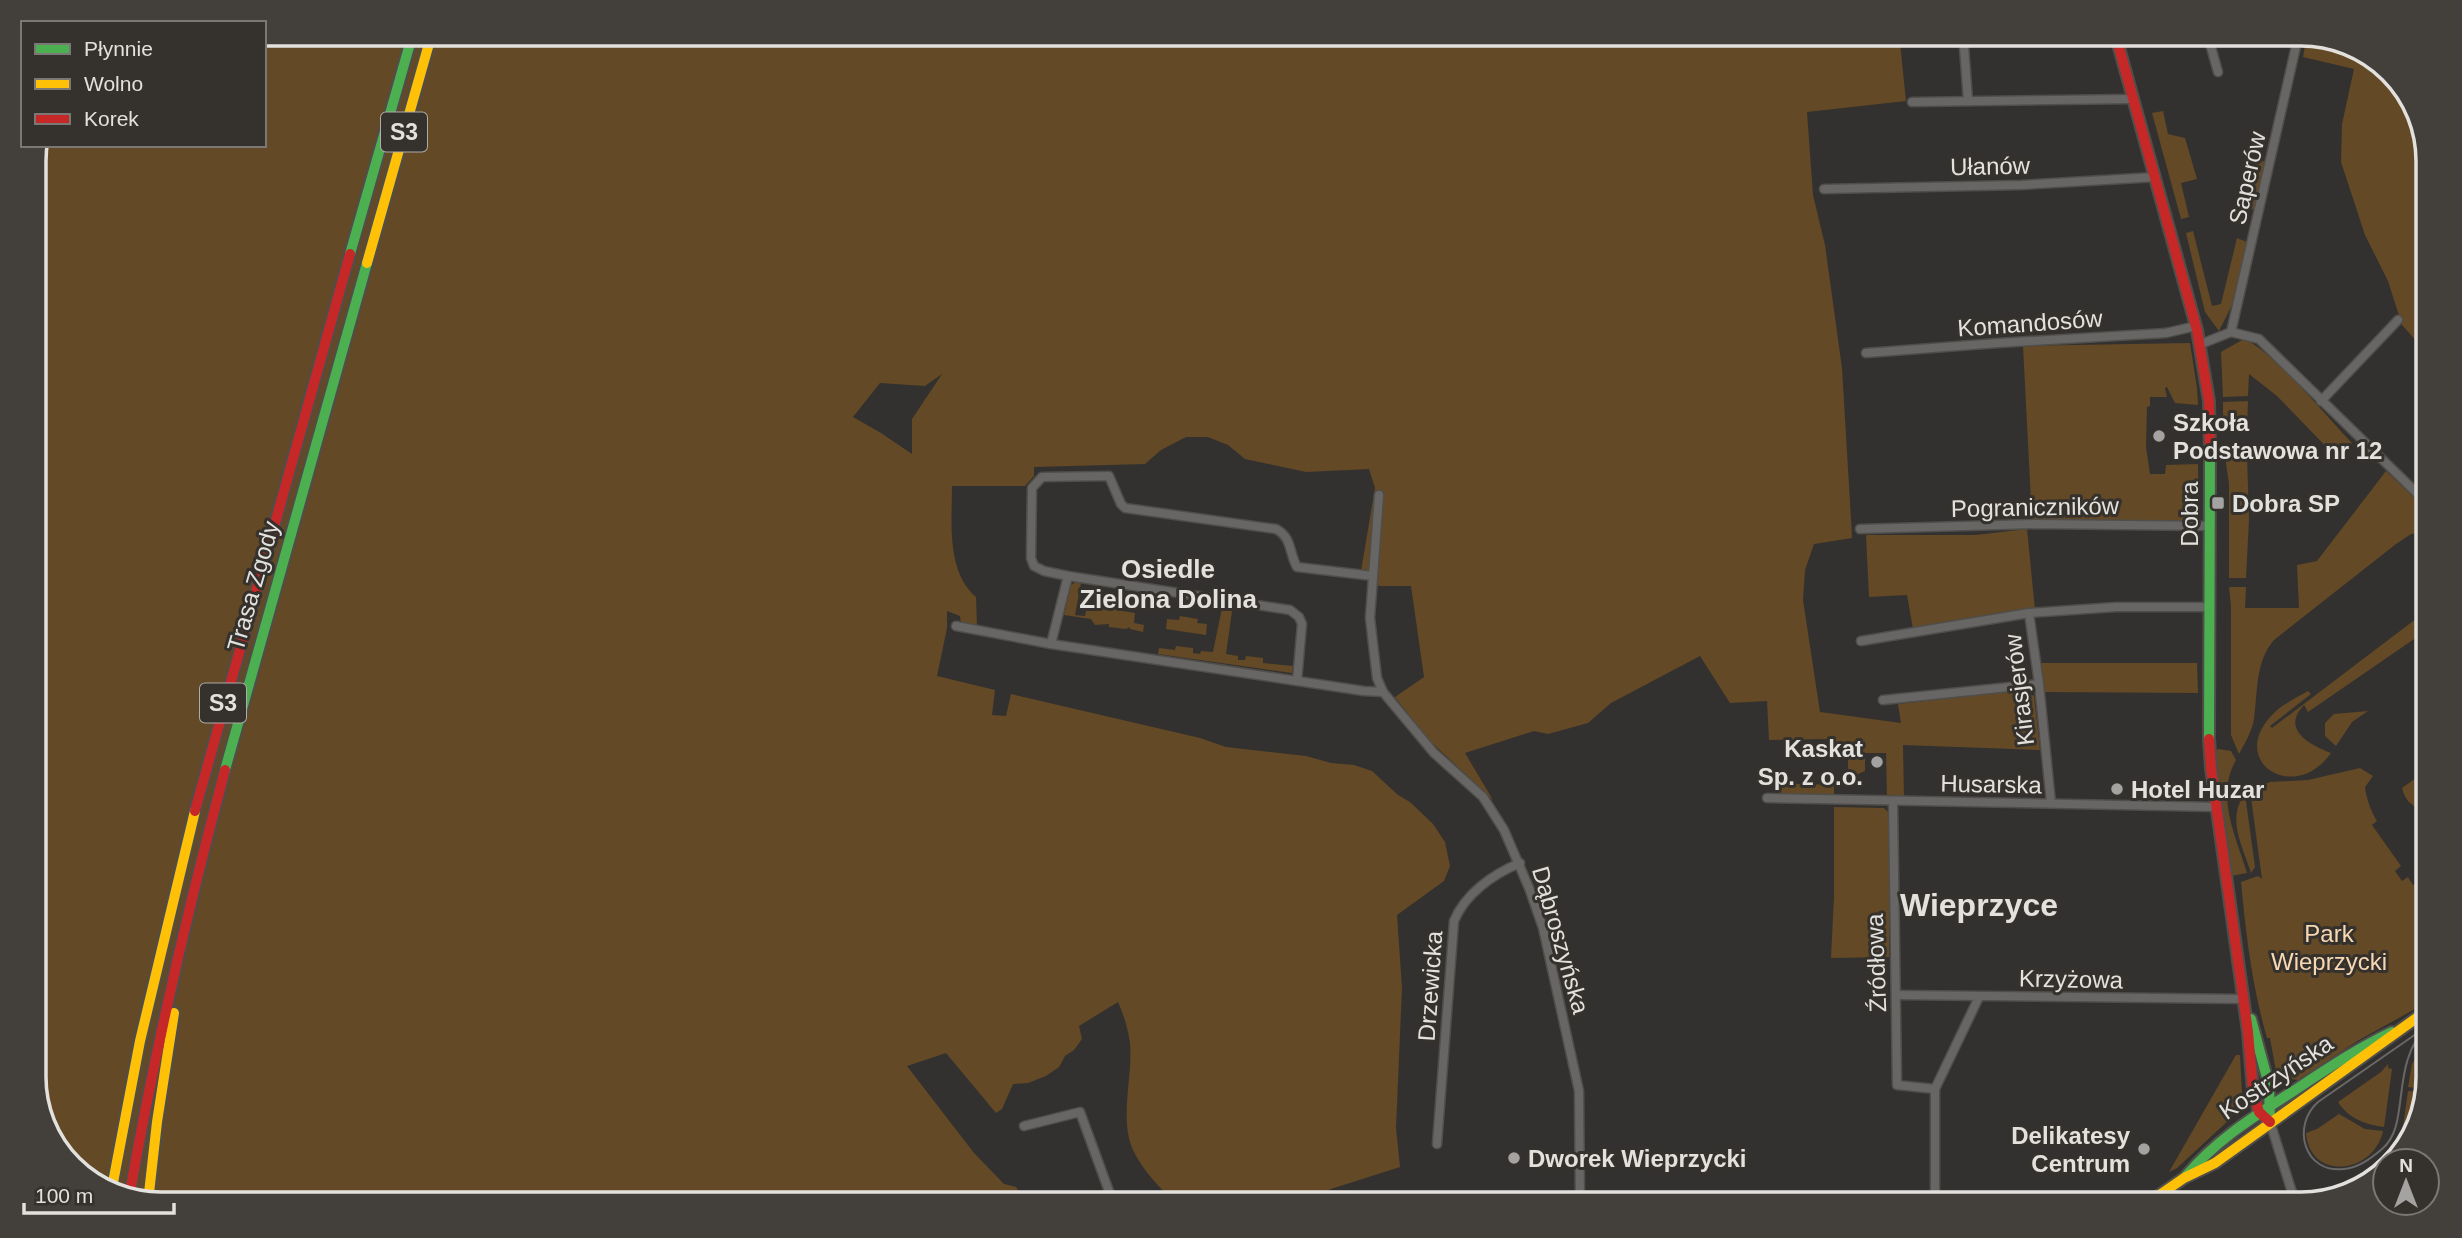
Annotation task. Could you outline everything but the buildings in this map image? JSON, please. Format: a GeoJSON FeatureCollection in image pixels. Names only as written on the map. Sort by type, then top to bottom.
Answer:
{"type":"FeatureCollection","features":[{"type":"Feature","properties":{"kind":"main road","name":"Trasa Zgody"},"geometry":{"type":"LineString","coordinates":[[113,1182],[148,997],[204,774],[409,46]]}},
{"type":"Feature","properties":{"kind":"main road","name":"Trasa Zgody"},"geometry":{"type":"LineString","coordinates":[[131,1188],[149,1087],[190,905],[233,734],[428,46]]}},
{"type":"Feature","properties":{"kind":"main road","name":"Dobra"},"geometry":{"type":"LineString","coordinates":[[2119,46],[2201,344],[2210,416],[2209,730],[2216,807],[2244,1002],[2253,1091],[2259,1111]]}},
{"type":"Feature","properties":{"kind":"main road"},"geometry":{"type":"LineString","coordinates":[[149,1192],[190,905]]}},
{"type":"Feature","properties":{"kind":"main road","name":"Dobra"},"geometry":{"type":"LineString","coordinates":[[2244,1002],[2261,1051],[2271,1103],[2270,1122]]}},
{"type":"Feature","properties":{"kind":"main road","name":"Kostrzyńska"},"geometry":{"type":"LineString","coordinates":[[2162,1193],[2184,1178],[2215,1163],[2416,1018]]}},
{"type":"Feature","properties":{"kind":"main road","name":"Kostrzyńska"},"geometry":{"type":"LineString","coordinates":[[2184,1178],[2213,1147],[2259,1111],[2348,1054],[2403,1027]]}},
{"type":"Feature","properties":{"kind":"main road"},"geometry":{"type":"LineString","coordinates":[[2259,1111],[2270,1122]]}},
{"type":"Feature","properties":{"kind":"street"},"geometry":{"type":"LineString","coordinates":[[1964,46],[1968,101]]}},
{"type":"Feature","properties":{"kind":"street"},"geometry":{"type":"LineString","coordinates":[[2211,46],[2218,72]]}},
{"type":"Feature","properties":{"kind":"street","name":"Saperów"},"geometry":{"type":"LineString","coordinates":[[2231,332],[2296,46]]}},
{"type":"Feature","properties":{"kind":"street"},"geometry":{"type":"LineString","coordinates":[[1912,102],[2133,99]]}},
{"type":"Feature","properties":{"kind":"street","name":"Ułanów"},"geometry":{"type":"LineString","coordinates":[[1824,189],[2047,184],[2156,177]]}},
{"type":"Feature","properties":{"kind":"street"},"geometry":{"type":"LineString","coordinates":[[2321,401],[2399,320]]}},
{"type":"Feature","properties":{"kind":"street","name":"Komandosów"},"geometry":{"type":"LineString","coordinates":[[1866,354],[2166,333],[2196,326]]}},
{"type":"Feature","properties":{"kind":"street"},"geometry":{"type":"LineString","coordinates":[[2201,344],[2231,332],[2259,339],[2416,492]]}},
{"type":"Feature","properties":{"kind":"street"},"geometry":{"type":"LineString","coordinates":[[1297,681],[1302,624],[1299,617],[1290,610],[1068,576],[1034,566],[1031,558],[1032,488],[1042,477],[1109,476],[1125,508],[1276,529],[1283,532],[1287,538],[1297,567],[1373,576]]}},
{"type":"Feature","properties":{"kind":"street","name":"Dąbroszyńska"},"geometry":{"type":"LineString","coordinates":[[1379,495],[1370,618],[1377,678],[1383,692],[1434,753],[1483,797],[1504,830],[1520,863],[1543,928],[1579,1091],[1580,1193]]}},
{"type":"Feature","properties":{"kind":"street","name":"Pograniczników"},"geometry":{"type":"LineString","coordinates":[[1860,529],[2038,524],[2210,526]]}},
{"type":"Feature","properties":{"kind":"street"},"geometry":{"type":"LineString","coordinates":[[1051,643],[1068,576]]}},
{"type":"Feature","properties":{"kind":"street"},"geometry":{"type":"LineString","coordinates":[[1861,641],[2029,613],[2116,607],[2209,607]]}},
{"type":"Feature","properties":{"kind":"street","name":"Kirasjerów"},"geometry":{"type":"LineString","coordinates":[[2029,613],[2051,803]]}},
{"type":"Feature","properties":{"kind":"street"},"geometry":{"type":"LineString","coordinates":[[956,626],[1051,643],[1383,692]]}},
{"type":"Feature","properties":{"kind":"street"},"geometry":{"type":"LineString","coordinates":[[1883,700],[2039,684]]}},
{"type":"Feature","properties":{"kind":"street","name":"Husarska"},"geometry":{"type":"LineString","coordinates":[[1767,798],[2216,807]]}},
{"type":"Feature","properties":{"kind":"street","name":"Źródłowa"},"geometry":{"type":"LineString","coordinates":[[1893,802],[1897,1085],[1935,1089]]}},
{"type":"Feature","properties":{"kind":"street","name":"Drzewicka"},"geometry":{"type":"LineString","coordinates":[[1437,1144],[1454,921],[1464,902],[1476,891],[1504,870],[1520,863]]}},
{"type":"Feature","properties":{"kind":"street","name":"Krzyżowa"},"geometry":{"type":"LineString","coordinates":[[1897,995],[2244,1002]]}},
{"type":"Feature","properties":{"kind":"street"},"geometry":{"type":"LineString","coordinates":[[1935,1193],[1935,1089],[1979,997]]}},
{"type":"Feature","properties":{"kind":"street"},"geometry":{"type":"LineString","coordinates":[[1024,1126],[1080,1112],[1110,1193]]}},
{"type":"Feature","properties":{"kind":"street"},"geometry":{"type":"LineString","coordinates":[[2270,1122],[2291,1193]]}},
{"type":"Feature","properties":{"kind":"green space"},"geometry":{"type":"Polygon","coordinates":[[[266,46],[1900,46],[1906,101],[1807,112],[1813,195],[1825,245],[1842,368],[1852,538],[1814,544],[1805,570],[1803,600],[1820,712],[1901,723],[1898,704],[2023,690],[2034,696],[2040,750],[1903,745],[1904,798],[1887,797],[1886,753],[1865,753],[1865,771],[1844,785],[1844,777],[1848,776],[1848,744],[1830,744],[1829,739],[1769,740],[1767,701],[1730,703],[1700,656],[1611,703],[1588,723],[1548,734],[1534,731],[1465,753],[1493,800],[1427,738],[1395,697],[1424,677],[1411,586],[1379,586],[1361,571],[1375,488],[1369,469],[1306,472],[1245,459],[1228,445],[1208,437],[1186,437],[1161,450],[1145,464],[1034,467],[1034,476],[1025,486],[952,486],[955,560],[966,586],[976,597],[977,627],[961,623],[960,616],[947,611],[947,628],[937,676],[995,690],[992,715],[1006,716],[1011,694],[1200,738],[1226,747],[1306,756],[1372,771],[1433,824],[1445,842],[1450,866],[1444,881],[1397,915],[1402,988],[1396,1128],[1400,1167],[1322,1193],[1166,1193],[1142,1165],[1129,1138],[1127,1111],[1130,1043],[1118,1002],[1079,1026],[1082,1039],[1074,1050],[1065,1056],[1059,1067],[1028,1083],[1013,1084],[1002,1109],[996,1113],[946,1053],[907,1066],[974,1153],[1004,1184],[1016,1187],[1020,1193],[160,1193],[138,1190],[109,1181],[74,1153],[57,1129],[46,1085],[47,147],[266,147],[266,46]],[[942,374],[925,386],[880,383],[853,417],[912,454],[912,419],[942,374]]]}},
{"type":"Feature","properties":{"kind":"green space"},"geometry":{"type":"Polygon","coordinates":[[[2305,46],[2324,48],[2353,57],[2388,85],[2405,109],[2416,153],[2416,341],[2402,325],[2388,281],[2365,235],[2341,162],[2342,124],[2354,69],[2303,57],[2305,46]]]}},
{"type":"Feature","properties":{"kind":"green space"},"geometry":{"type":"Polygon","coordinates":[[[2163,111],[2168,134],[2185,138],[2197,179],[2181,183],[2189,217],[2181,219],[2152,113],[2163,111]]]}},
{"type":"Feature","properties":{"kind":"green space"},"geometry":{"type":"Polygon","coordinates":[[[2255,158],[2265,162],[2255,209],[2244,209],[2255,158]]]}},
{"type":"Feature","properties":{"kind":"green space"},"geometry":{"type":"Polygon","coordinates":[[[2193,231],[2212,306],[2221,304],[2237,238],[2247,242],[2232,305],[2219,331],[2205,312],[2186,233],[2193,231]]]}},
{"type":"Feature","properties":{"kind":"green space"},"geometry":{"type":"Polygon","coordinates":[[[2244,339],[2284,370],[2352,443],[2337,458],[2277,396],[2249,374],[2248,396],[2223,397],[2221,352],[2244,339]]]}},
{"type":"Feature","properties":{"kind":"green space"},"geometry":{"type":"Polygon","coordinates":[[[2190,343],[2198,405],[2175,403],[2167,387],[2167,397],[2150,397],[2150,406],[2147,407],[2146,447],[2150,474],[2165,474],[2166,465],[2198,464],[2199,523],[2032,520],[2023,346],[2190,343]]]}},
{"type":"Feature","properties":{"kind":"green space"},"geometry":{"type":"Polygon","coordinates":[[[2248,401],[2247,430],[2223,431],[2223,402],[2248,401]]]}},
{"type":"Feature","properties":{"kind":"green space"},"geometry":{"type":"Polygon","coordinates":[[[2247,455],[2249,520],[2246,578],[2229,578],[2229,484],[2225,456],[2247,455]]]}},
{"type":"Feature","properties":{"kind":"green space"},"geometry":{"type":"Polygon","coordinates":[[[2386,471],[2416,500],[2416,533],[2396,544],[2274,640],[2260,667],[2253,723],[2239,754],[2231,735],[2229,587],[2246,587],[2245,608],[2299,608],[2297,565],[2317,561],[2386,471]]]}},
{"type":"Feature","properties":{"kind":"green space"},"geometry":{"type":"Polygon","coordinates":[[[2027,529],[2035,610],[1913,629],[1907,595],[1869,597],[1866,535],[1976,535],[2027,529]]]}},
{"type":"Feature","properties":{"kind":"green space"},"geometry":{"type":"Polygon","coordinates":[[[1081,583],[1075,615],[1085,616],[1087,606],[1099,608],[1100,602],[1123,605],[1123,611],[1135,613],[1134,623],[1144,625],[1143,632],[1130,627],[1126,629],[1109,627],[1109,624],[1095,625],[1091,619],[1064,615],[1071,585],[1081,583]]]}},
{"type":"Feature","properties":{"kind":"green space"},"geometry":{"type":"Polygon","coordinates":[[[1223,603],[1233,604],[1226,654],[1238,656],[1238,660],[1245,660],[1246,656],[1263,658],[1263,663],[1293,666],[1292,673],[1158,654],[1159,648],[1175,650],[1176,646],[1193,648],[1193,653],[1213,652],[1223,603]]]}},
{"type":"Feature","properties":{"kind":"green space"},"geometry":{"type":"Polygon","coordinates":[[[1180,616],[1198,619],[1197,623],[1207,624],[1206,635],[1166,629],[1167,619],[1179,620],[1180,616]]]}},
{"type":"Feature","properties":{"kind":"green space"},"geometry":{"type":"Polygon","coordinates":[[[2416,619],[2416,638],[2308,712],[2304,705],[2297,714],[2295,722],[2301,735],[2315,746],[2331,753],[2316,768],[2299,776],[2283,776],[2270,770],[2260,760],[2257,746],[2262,729],[2276,711],[2308,691],[2311,694],[2270,726],[2272,728],[2416,619]]]}},
{"type":"Feature","properties":{"kind":"green space"},"geometry":{"type":"Polygon","coordinates":[[[2040,663],[2197,663],[2198,693],[2043,692],[2040,663]]]}},
{"type":"Feature","properties":{"kind":"green space"},"geometry":{"type":"Polygon","coordinates":[[[2368,711],[2352,722],[2336,746],[2325,736],[2325,723],[2334,714],[2368,711]]]}},
{"type":"Feature","properties":{"kind":"green space"},"geometry":{"type":"Polygon","coordinates":[[[2218,749],[2231,751],[2236,760],[2227,788],[2227,802],[2247,873],[2231,876],[2215,752],[2218,749]]]}},
{"type":"Feature","properties":{"kind":"green space","name":"Park Wieprzycki"},"geometry":{"type":"Polygon","coordinates":[[[2360,768],[2373,776],[2365,787],[2377,821],[2372,825],[2401,866],[2395,871],[2402,881],[2408,877],[2413,885],[2416,884],[2416,1008],[2359,1040],[2298,1080],[2277,1077],[2270,1038],[2267,1038],[2253,980],[2241,882],[2258,876],[2262,879],[2250,790],[2270,782],[2308,780],[2360,768]]]}},
{"type":"Feature","properties":{"kind":"green space"},"geometry":{"type":"Polygon","coordinates":[[[2416,778],[2416,807],[2408,801],[2402,788],[2416,778]]]}},
{"type":"Feature","properties":{"kind":"green space"},"geometry":{"type":"Polygon","coordinates":[[[1773,783],[1834,785],[1834,797],[1783,796],[1775,790],[1773,783]]]}},
{"type":"Feature","properties":{"kind":"green space"},"geometry":{"type":"Polygon","coordinates":[[[2245,794],[2255,867],[2251,873],[2236,823],[2239,803],[2245,794]]]}},
{"type":"Feature","properties":{"kind":"green space"},"geometry":{"type":"Polygon","coordinates":[[[1834,807],[1884,808],[1889,813],[1889,957],[1831,958],[1834,807]]]}},
{"type":"Feature","properties":{"kind":"green space"},"geometry":{"type":"Polygon","coordinates":[[[2236,1055],[2240,1055],[2242,1094],[2230,1119],[2177,1168],[2169,1172],[2236,1055]]]}},
{"type":"Feature","properties":{"kind":"green space"},"geometry":{"type":"Polygon","coordinates":[[[2416,1057],[2415,1088],[2408,1087],[2412,1064],[2416,1057]]]}},
{"type":"Feature","properties":{"kind":"green space"},"geometry":{"type":"Polygon","coordinates":[[[2388,1064],[2388,1068],[2392,1069],[2384,1127],[2352,1116],[2338,1102],[2381,1072],[2388,1064]]]}},
{"type":"Feature","properties":{"kind":"green space"},"geometry":{"type":"Polygon","coordinates":[[[2408,1091],[2415,1091],[2414,1100],[2402,1134],[2408,1091]]]}},
{"type":"Feature","properties":{"kind":"green space"},"geometry":{"type":"Polygon","coordinates":[[[2339,1114],[2365,1129],[2383,1131],[2368,1156],[2343,1166],[2330,1165],[2318,1159],[2310,1149],[2306,1133],[2339,1114]]]}},
{"type":"Feature","properties":{"kind":"tram line"},"geometry":{"type":"LineString","coordinates":[[2416,1034],[2318,1102],[2310,1112],[2304,1135],[2311,1156],[2319,1164],[2330,1169],[2355,1167],[2374,1156],[2391,1138],[2396,1125],[2404,1074],[2416,1040]]}},
{"type":"Feature","properties":{"kind":"traffic: fast"},"geometry":{"type":"LineString","coordinates":[[350,254],[409,46]]}},
{"type":"Feature","properties":{"kind":"traffic: fast"},"geometry":{"type":"LineString","coordinates":[[225,770],[367,263]]}},
{"type":"Feature","properties":{"kind":"traffic: fast"},"geometry":{"type":"LineString","coordinates":[[2209,739],[2210,454]]}},
{"type":"Feature","properties":{"kind":"traffic: fast"},"geometry":{"type":"LineString","coordinates":[[2251,1019],[2269,1085],[2270,1122]]}},
{"type":"Feature","properties":{"kind":"traffic: fast"},"geometry":{"type":"LineString","coordinates":[[2186,1176],[2210,1151],[2251,1119],[2343,1059],[2392,1032]]}},
{"type":"Feature","properties":{"kind":"traffic: slow"},"geometry":{"type":"LineString","coordinates":[[367,263],[428,46]]}},
{"type":"Feature","properties":{"kind":"traffic: slow"},"geometry":{"type":"LineString","coordinates":[[113,1182],[140,1041],[195,811]]}},
{"type":"Feature","properties":{"kind":"traffic: slow"},"geometry":{"type":"LineString","coordinates":[[149,1192],[174,1013]]}},
{"type":"Feature","properties":{"kind":"traffic: slow"},"geometry":{"type":"LineString","coordinates":[[2162,1193],[2184,1178],[2215,1163],[2416,1018]]}},
{"type":"Feature","properties":{"kind":"traffic: jam"},"geometry":{"type":"LineString","coordinates":[[2119,46],[2197,330],[2209,401],[2210,454]]}},
{"type":"Feature","properties":{"kind":"traffic: jam"},"geometry":{"type":"LineString","coordinates":[[195,811],[350,254]]}},
{"type":"Feature","properties":{"kind":"traffic: jam"},"geometry":{"type":"LineString","coordinates":[[2209,739],[2248,1032],[2253,1091],[2259,1112],[2270,1122]]}},
{"type":"Feature","properties":{"kind":"traffic: jam"},"geometry":{"type":"LineString","coordinates":[[131,1188],[172,983],[225,770]]}},
{"type":"Feature","properties":{"kind":"place","name":"Szkoła Podstawowa nr 12"},"geometry":{"type":"Point","coordinates":[2159,436]}},
{"type":"Feature","properties":{"kind":"place","name":"Dobra SP"},"geometry":{"type":"Point","coordinates":[2218,503]}},
{"type":"Feature","properties":{"kind":"place","name":"Kaskat Sp. z o.o."},"geometry":{"type":"Point","coordinates":[1877,762]}},
{"type":"Feature","properties":{"kind":"place","name":"Hotel Huzar"},"geometry":{"type":"Point","coordinates":[2117,789]}},
{"type":"Feature","properties":{"kind":"place","name":"Delikatesy Centrum"},"geometry":{"type":"Point","coordinates":[2144,1149]}},
{"type":"Feature","properties":{"kind":"place","name":"Dworek Wieprzycki"},"geometry":{"type":"Point","coordinates":[1514,1158]}},
{"type":"Feature","properties":{"kind":"district","name":"Osiedle Zielona Dolina"},"geometry":{"type":"Point","coordinates":[1168,584]}},
{"type":"Feature","properties":{"kind":"district","name":"Wieprzyce"},"geometry":{"type":"Point","coordinates":[1979,905]}}]}
